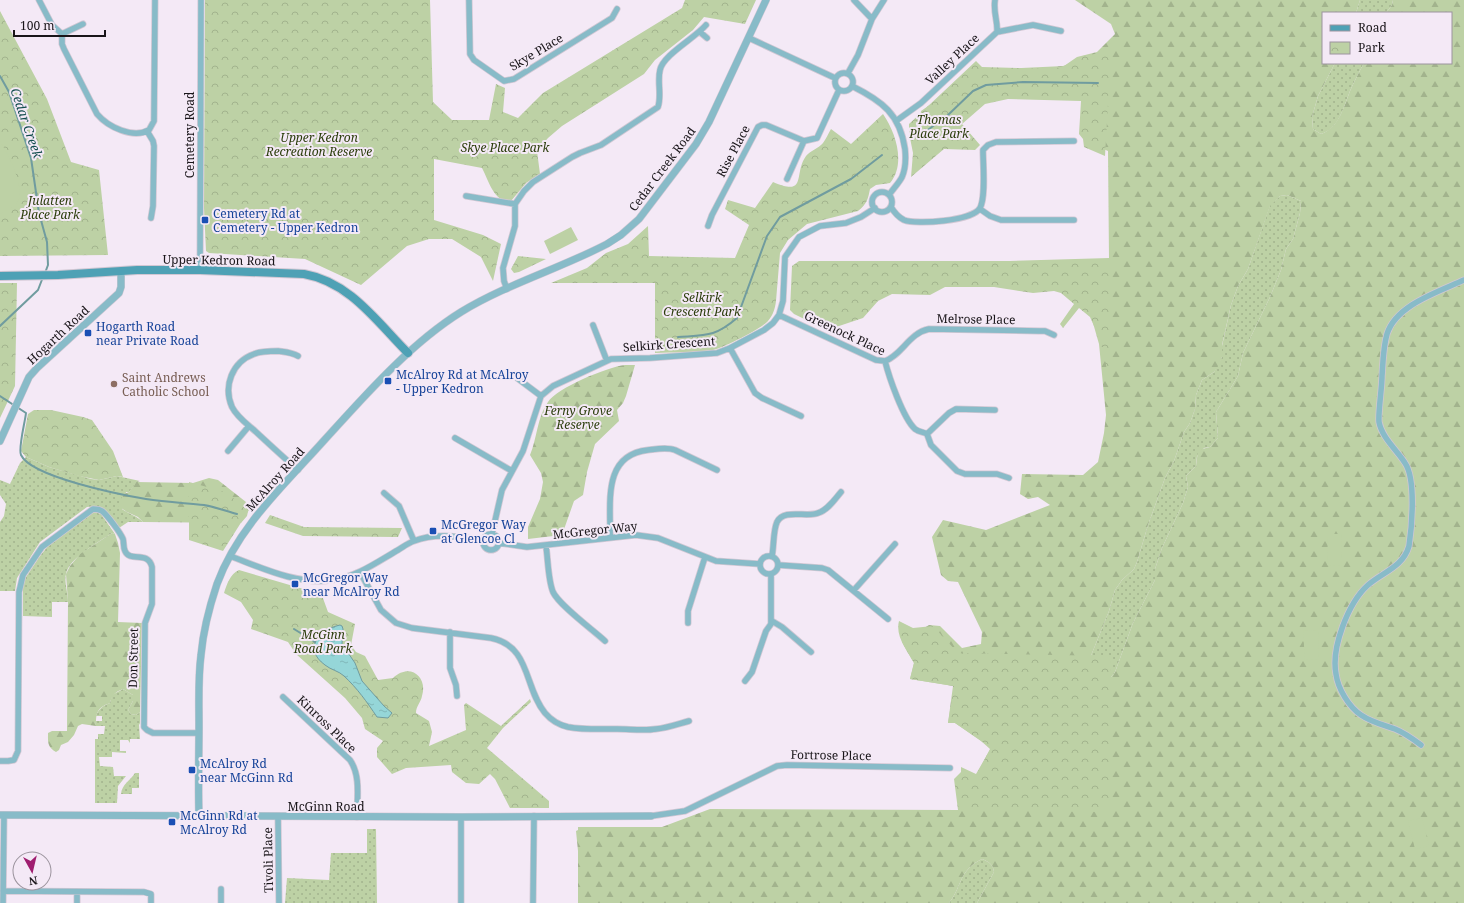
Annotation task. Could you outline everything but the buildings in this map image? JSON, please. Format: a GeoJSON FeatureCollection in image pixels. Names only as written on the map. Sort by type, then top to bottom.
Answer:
{"type":"FeatureCollection","features":[{"type":"Feature","properties":{"kind":"main road","name":"Upper Kedron Road"},"geometry":{"type":"LineString","coordinates":[[0,276],[58,275],[121,271],[200,270],[304,274],[324,279],[336,285],[362,304],[408,353]]}},
{"type":"Feature","properties":{"kind":"street"},"geometry":{"type":"LineString","coordinates":[[39,0],[52,25],[62,34],[62,44],[64,49],[89,101],[100,117],[109,124],[121,130],[140,133],[147,131],[152,126],[154,120],[155,0]]}},
{"type":"Feature","properties":{"kind":"street","name":"Cemetery Road"},"geometry":{"type":"LineString","coordinates":[[200,270],[201,0]]}},
{"type":"Feature","properties":{"kind":"street","name":"Skye Place"},"geometry":{"type":"LineString","coordinates":[[469,0],[470,54],[474,60],[499,79],[504,81],[514,79],[612,18],[617,9]]}},
{"type":"Feature","properties":{"kind":"street","name":"Cedar Creek Road"},"geometry":{"type":"LineString","coordinates":[[554,268],[607,244],[621,235],[639,219],[700,138],[766,0]]}},
{"type":"Feature","properties":{"kind":"street"},"geometry":{"type":"LineString","coordinates":[[854,0],[872,19]]}},
{"type":"Feature","properties":{"kind":"street"},"geometry":{"type":"LineString","coordinates":[[848,73],[858,55],[872,19],[884,0]]}},
{"type":"Feature","properties":{"kind":"street","name":"Valley Place"},"geometry":{"type":"LineString","coordinates":[[896,121],[921,103],[997,32],[994,6],[995,0]]}},
{"type":"Feature","properties":{"kind":"street"},"geometry":{"type":"LineString","coordinates":[[62,34],[83,24]]}},
{"type":"Feature","properties":{"kind":"street"},"geometry":{"type":"LineString","coordinates":[[507,289],[504,281],[503,268],[515,226],[515,204],[533,182],[580,153],[601,145],[658,107],[660,101],[660,71],[662,63],[700,32],[706,25]]}},
{"type":"Feature","properties":{"kind":"street"},"geometry":{"type":"LineString","coordinates":[[997,32],[1033,26],[1061,31]]}},
{"type":"Feature","properties":{"kind":"street"},"geometry":{"type":"LineString","coordinates":[[700,32],[707,38]]}},
{"type":"Feature","properties":{"kind":"street"},"geometry":{"type":"LineString","coordinates":[[749,38],[835,78]]}},
{"type":"Feature","properties":{"kind":"street"},"geometry":{"type":"LineString","coordinates":[[840,73],[848,73],[853,79],[852,86],[845,91],[839,90],[835,85],[835,78],[840,73]]}},
{"type":"Feature","properties":{"kind":"street"},"geometry":{"type":"LineString","coordinates":[[852,86],[872,96],[891,113],[904,141],[905,167],[902,177],[889,195]]}},
{"type":"Feature","properties":{"kind":"street"},"geometry":{"type":"LineString","coordinates":[[787,179],[804,141],[817,138],[839,90]]}},
{"type":"Feature","properties":{"kind":"street","name":"Rise Place"},"geometry":{"type":"LineString","coordinates":[[708,226],[712,215],[758,127],[766,125],[804,141]]}},
{"type":"Feature","properties":{"kind":"street"},"geometry":{"type":"LineString","coordinates":[[147,131],[154,145],[153,206],[151,218]]}},
{"type":"Feature","properties":{"kind":"street"},"geometry":{"type":"LineString","coordinates":[[890,207],[904,220],[952,220],[970,216],[980,209],[983,196],[983,150],[988,145],[996,142],[1074,141]]}},
{"type":"Feature","properties":{"kind":"street"},"geometry":{"type":"LineString","coordinates":[[880,192],[889,195],[892,201],[890,207],[883,211],[875,208],[872,202],[874,196],[880,192]]}},
{"type":"Feature","properties":{"kind":"street"},"geometry":{"type":"LineString","coordinates":[[466,196],[515,204]]}},
{"type":"Feature","properties":{"kind":"street"},"geometry":{"type":"LineString","coordinates":[[779,315],[783,301],[785,257],[799,237],[820,226],[846,223],[861,217],[875,208]]}},
{"type":"Feature","properties":{"kind":"street"},"geometry":{"type":"LineString","coordinates":[[980,209],[990,216],[1001,220],[1074,220]]}},
{"type":"Feature","properties":{"kind":"street","name":"McAlroy Road"},"geometry":{"type":"LineString","coordinates":[[199,816],[200,662],[202,641],[217,585],[238,542],[258,514],[366,396],[408,353],[429,335],[459,313],[489,296],[554,268]]}},
{"type":"Feature","properties":{"kind":"street","name":"Hogarth Road"},"geometry":{"type":"LineString","coordinates":[[0,441],[29,377],[119,293],[121,287],[121,271]]}},
{"type":"Feature","properties":{"kind":"street"},"geometry":{"type":"LineString","coordinates":[[1421,745],[1409,736],[1370,720],[1361,715],[1355,709],[1346,697],[1338,682],[1336,674],[1336,653],[1345,619],[1355,599],[1368,585],[1400,562],[1407,553],[1409,546],[1412,487],[1410,473],[1405,462],[1387,438],[1379,421],[1384,346],[1387,334],[1394,319],[1404,310],[1464,280]]}},
{"type":"Feature","properties":{"kind":"street","name":"Selkirk Crescent"},"geometry":{"type":"LineString","coordinates":[[540,396],[553,386],[616,358],[650,358],[713,353],[730,348],[769,327],[779,315]]}},
{"type":"Feature","properties":{"kind":"street","name":"Greenock Place"},"geometry":{"type":"LineString","coordinates":[[779,315],[876,360],[885,361],[888,374],[908,420],[916,430],[927,434],[931,445],[957,471],[965,474],[997,474],[1009,478]]}},
{"type":"Feature","properties":{"kind":"street"},"geometry":{"type":"LineString","coordinates":[[593,325],[607,361]]}},
{"type":"Feature","properties":{"kind":"street","name":"Melrose Place"},"geometry":{"type":"LineString","coordinates":[[885,361],[914,335],[923,330],[929,329],[1045,331],[1054,335]]}},
{"type":"Feature","properties":{"kind":"street"},"geometry":{"type":"LineString","coordinates":[[730,348],[755,393],[762,398],[801,416]]}},
{"type":"Feature","properties":{"kind":"street"},"geometry":{"type":"LineString","coordinates":[[298,356],[287,352],[261,352],[246,358],[235,368],[232,373],[229,387],[230,402],[237,414],[298,470]]}},
{"type":"Feature","properties":{"kind":"street"},"geometry":{"type":"LineString","coordinates":[[492,534],[502,490],[523,451],[540,396],[514,375]]}},
{"type":"Feature","properties":{"kind":"street"},"geometry":{"type":"LineString","coordinates":[[927,434],[949,413],[956,410],[995,410]]}},
{"type":"Feature","properties":{"kind":"street"},"geometry":{"type":"LineString","coordinates":[[228,451],[249,426]]}},
{"type":"Feature","properties":{"kind":"street"},"geometry":{"type":"LineString","coordinates":[[455,438],[512,471]]}},
{"type":"Feature","properties":{"kind":"street"},"geometry":{"type":"LineString","coordinates":[[610,537],[611,482],[616,469],[626,458],[638,452],[669,449],[675,450],[716,470]]}},
{"type":"Feature","properties":{"kind":"street"},"geometry":{"type":"LineString","coordinates":[[772,556],[777,523],[780,518],[786,515],[817,514],[825,509],[841,492]]}},
{"type":"Feature","properties":{"kind":"street"},"geometry":{"type":"LineString","coordinates":[[384,493],[399,506],[414,541]]}},
{"type":"Feature","properties":{"kind":"street","name":"Don Street"},"geometry":{"type":"LineString","coordinates":[[0,761],[8,762],[14,760],[18,751],[19,592],[23,575],[42,547],[90,510],[95,509],[101,510],[122,538],[127,554],[132,557],[147,559],[152,567],[152,604],[145,623],[144,727],[153,733],[199,733]]}},
{"type":"Feature","properties":{"kind":"street"},"geometry":{"type":"LineString","coordinates":[[492,534],[497,537],[499,543],[495,549],[488,550],[483,546],[482,540],[486,535],[492,534]]}},
{"type":"Feature","properties":{"kind":"street"},"geometry":{"type":"LineString","coordinates":[[230,556],[289,577],[310,581],[336,580],[360,572],[414,541],[445,535],[482,540]]}},
{"type":"Feature","properties":{"kind":"street","name":"McGregor Way"},"geometry":{"type":"LineString","coordinates":[[499,543],[520,547],[546,546],[636,535],[658,538],[721,562],[760,564]]}},
{"type":"Feature","properties":{"kind":"street"},"geometry":{"type":"LineString","coordinates":[[854,590],[895,544]]}},
{"type":"Feature","properties":{"kind":"street"},"geometry":{"type":"LineString","coordinates":[[546,546],[551,585],[554,594],[561,603],[605,641]]}},
{"type":"Feature","properties":{"kind":"street"},"geometry":{"type":"LineString","coordinates":[[771,574],[763,572],[760,564],[761,560],[765,557],[772,556]]}},
{"type":"Feature","properties":{"kind":"street"},"geometry":{"type":"LineString","coordinates":[[771,574],[775,572],[778,565],[772,556]]}},
{"type":"Feature","properties":{"kind":"street"},"geometry":{"type":"LineString","coordinates":[[688,623],[688,611],[706,557]]}},
{"type":"Feature","properties":{"kind":"street"},"geometry":{"type":"LineString","coordinates":[[778,565],[824,568],[854,590],[888,619]]}},
{"type":"Feature","properties":{"kind":"street"},"geometry":{"type":"LineString","coordinates":[[360,572],[381,610],[396,623],[412,628],[497,639],[509,645],[517,652],[522,660],[542,708],[552,719],[562,725],[575,728],[653,730],[689,721]]}},
{"type":"Feature","properties":{"kind":"street"},"geometry":{"type":"LineString","coordinates":[[744,681],[752,672],[767,629],[772,622],[771,574]]}},
{"type":"Feature","properties":{"kind":"street"},"geometry":{"type":"LineString","coordinates":[[772,622],[782,627],[811,652]]}},
{"type":"Feature","properties":{"kind":"street"},"geometry":{"type":"LineString","coordinates":[[450,632],[450,668],[456,685],[457,696]]}},
{"type":"Feature","properties":{"kind":"street","name":"Kinross Place"},"geometry":{"type":"LineString","coordinates":[[283,696],[350,760],[357,776],[357,817]]}},
{"type":"Feature","properties":{"kind":"street","name":"Fortrose Place"},"geometry":{"type":"LineString","coordinates":[[652,816],[685,811],[777,766],[950,768]]}},
{"type":"Feature","properties":{"kind":"street"},"geometry":{"type":"LineString","coordinates":[[2,815],[3,903]]}},
{"type":"Feature","properties":{"kind":"street","name":"McGinn Road"},"geometry":{"type":"LineString","coordinates":[[2,815],[357,817],[652,816]]}},
{"type":"Feature","properties":{"kind":"street","name":"Tivoli Place"},"geometry":{"type":"LineString","coordinates":[[278,816],[279,903]]}},
{"type":"Feature","properties":{"kind":"street"},"geometry":{"type":"LineString","coordinates":[[533,903],[534,816]]}},
{"type":"Feature","properties":{"kind":"street"},"geometry":{"type":"LineString","coordinates":[[461,817],[461,903]]}},
{"type":"Feature","properties":{"kind":"street"},"geometry":{"type":"LineString","coordinates":[[221,889],[222,903]]}},
{"type":"Feature","properties":{"kind":"street"},"geometry":{"type":"LineString","coordinates":[[3,891],[144,892],[151,894],[151,903]]}},
{"type":"Feature","properties":{"kind":"street"},"geometry":{"type":"LineString","coordinates":[[77,892],[77,903]]}},
{"type":"Feature","properties":{"kind":"green space","name":"Upper Kedron Recreation Reserve"},"geometry":{"type":"Polygon","coordinates":[[[205,0],[430,0],[433,102],[452,120],[489,120],[496,84],[505,88],[503,112],[518,118],[543,93],[682,8],[685,0],[756,0],[745,24],[704,17],[693,30],[655,60],[644,74],[562,126],[548,138],[537,151],[540,174],[526,183],[511,201],[500,199],[496,195],[482,168],[434,159],[434,220],[483,235],[501,244],[493,281],[481,257],[452,239],[429,239],[407,246],[361,285],[305,259],[209,253],[206,251],[204,208],[205,0]]]}},
{"type":"Feature","properties":{"kind":"green space"},"geometry":{"type":"Polygon","coordinates":[[[1075,0],[1360,0],[1356,12],[1322,12],[1322,64],[1334,64],[1318,96],[1312,117],[1313,129],[1321,134],[1337,122],[1353,84],[1363,64],[1452,64],[1452,12],[1387,12],[1392,5],[1393,0],[1464,0],[1464,903],[977,903],[994,872],[993,867],[987,861],[982,859],[969,868],[965,873],[949,903],[578,903],[578,851],[576,831],[578,830],[578,827],[662,827],[710,809],[958,810],[990,749],[980,740],[955,723],[948,723],[953,686],[910,679],[914,663],[902,642],[929,625],[940,626],[962,648],[981,644],[982,632],[958,582],[948,581],[941,575],[932,537],[943,520],[986,530],[1050,505],[1038,497],[1028,499],[1020,494],[1022,474],[1083,475],[1098,462],[1106,415],[1099,344],[1091,316],[1068,295],[1052,287],[911,264],[1109,258],[1108,151],[1094,145],[1082,97],[1006,96],[983,103],[918,140],[921,111],[980,70],[1064,66],[1077,57],[1097,52],[1115,34],[1111,24],[1075,0]],[[1287,195],[1280,196],[1270,206],[1248,269],[1238,286],[1231,305],[1222,345],[1222,357],[1219,365],[1214,372],[1202,380],[1196,395],[1195,409],[1190,423],[1184,432],[1174,461],[1165,478],[1148,525],[1137,562],[1134,569],[1122,580],[1115,590],[1109,611],[1086,668],[1108,681],[1115,672],[1133,623],[1155,580],[1155,569],[1162,548],[1183,503],[1188,487],[1186,476],[1196,466],[1198,450],[1210,447],[1218,438],[1216,412],[1238,376],[1243,353],[1270,297],[1281,270],[1286,249],[1293,239],[1300,213],[1301,201],[1287,195]]]}},
{"type":"Feature","properties":{"kind":"green space"},"geometry":{"type":"Polygon","coordinates":[[[1360,0],[1393,0],[1392,5],[1387,12],[1356,12],[1360,0]]]}},
{"type":"Feature","properties":{"kind":"green space","name":"Julatten Place Park"},"geometry":{"type":"Polygon","coordinates":[[[0,11],[47,99],[71,162],[99,170],[108,255],[0,256],[0,11]]]}},
{"type":"Feature","properties":{"kind":"green space","name":"Thomas Place Park"},"geometry":{"type":"Polygon","coordinates":[[[1111,51],[1105,156],[1084,147],[1083,139],[1079,134],[1081,101],[1008,99],[985,104],[962,124],[980,145],[975,150],[944,149],[911,177],[913,153],[909,133],[909,124],[976,61],[982,67],[1054,69],[1066,65],[1083,56],[1111,51]]]}},
{"type":"Feature","properties":{"kind":"green space"},"geometry":{"type":"Polygon","coordinates":[[[1334,64],[1364,64],[1337,122],[1321,134],[1313,129],[1312,117],[1318,96],[1334,64]]]}},
{"type":"Feature","properties":{"kind":"green space","name":"Selkirk Crescent Park"},"geometry":{"type":"Polygon","coordinates":[[[883,114],[892,130],[897,148],[897,167],[895,175],[890,183],[876,185],[870,189],[867,201],[858,211],[807,224],[788,240],[780,253],[776,301],[768,321],[725,346],[713,350],[655,353],[655,283],[551,283],[587,268],[606,253],[628,244],[648,226],[649,256],[735,258],[749,225],[725,209],[728,200],[755,208],[773,182],[791,187],[795,185],[798,181],[802,163],[806,156],[823,143],[831,129],[851,144],[883,114]]]}},
{"type":"Feature","properties":{"kind":"green space"},"geometry":{"type":"Polygon","coordinates":[[[0,141],[14,169],[20,193],[16,204],[0,214],[0,141]]]}},
{"type":"Feature","properties":{"kind":"green space"},"geometry":{"type":"Polygon","coordinates":[[[1287,195],[1301,201],[1300,213],[1293,239],[1286,249],[1281,270],[1270,297],[1243,353],[1238,376],[1216,412],[1218,438],[1210,447],[1204,448],[1197,456],[1196,466],[1186,476],[1188,487],[1183,503],[1162,548],[1155,569],[1155,580],[1133,623],[1115,672],[1108,681],[1086,668],[1109,611],[1115,590],[1122,580],[1134,569],[1137,562],[1148,525],[1165,478],[1174,461],[1184,432],[1190,423],[1195,409],[1196,395],[1202,380],[1214,372],[1222,357],[1222,346],[1231,305],[1238,286],[1248,269],[1270,205],[1280,196],[1287,195]]]}},
{"type":"Feature","properties":{"kind":"green space"},"geometry":{"type":"Polygon","coordinates":[[[571,227],[578,240],[550,254],[544,241],[571,227]]]}},
{"type":"Feature","properties":{"kind":"green space"},"geometry":{"type":"Polygon","coordinates":[[[518,256],[546,259],[514,273],[511,269],[518,256]]]}},
{"type":"Feature","properties":{"kind":"green space"},"geometry":{"type":"Polygon","coordinates":[[[799,261],[1111,261],[1110,371],[1107,371],[1101,334],[1094,326],[1090,317],[1079,308],[1063,328],[1060,324],[1074,304],[1061,293],[1054,291],[1033,293],[994,287],[945,287],[930,295],[892,294],[878,301],[863,318],[827,330],[794,314],[790,310],[792,266],[799,261]]]}},
{"type":"Feature","properties":{"kind":"green space"},"geometry":{"type":"Polygon","coordinates":[[[0,283],[17,283],[15,386],[0,418],[0,283]]]}},
{"type":"Feature","properties":{"kind":"green space","name":"Ferny Grove Reserve"},"geometry":{"type":"Polygon","coordinates":[[[625,365],[635,365],[626,396],[623,403],[617,410],[619,421],[595,444],[587,472],[583,495],[574,501],[562,535],[528,539],[528,527],[540,499],[543,482],[541,473],[530,455],[544,408],[553,396],[583,379],[625,365]]]}},
{"type":"Feature","properties":{"kind":"green space"},"geometry":{"type":"Polygon","coordinates":[[[34,410],[51,410],[92,420],[113,451],[123,477],[117,476],[99,480],[79,476],[49,467],[26,457],[21,451],[28,414],[34,410]]]}},
{"type":"Feature","properties":{"kind":"green space"},"geometry":{"type":"Polygon","coordinates":[[[26,457],[49,467],[91,479],[99,480],[117,476],[140,481],[137,482],[129,492],[126,492],[122,509],[143,522],[128,522],[119,528],[103,509],[97,506],[87,507],[40,542],[17,578],[15,591],[0,591],[0,522],[4,516],[6,504],[0,495],[0,480],[10,484],[20,463],[26,457]]]}},
{"type":"Feature","properties":{"kind":"green space"},"geometry":{"type":"Polygon","coordinates":[[[209,478],[218,480],[246,502],[249,507],[247,516],[241,523],[143,522],[138,517],[118,506],[122,497],[129,492],[136,482],[193,483],[209,478]]]}},
{"type":"Feature","properties":{"kind":"green space"},"geometry":{"type":"Polygon","coordinates":[[[189,482],[225,492],[249,510],[223,551],[189,540],[189,482]]]}},
{"type":"Feature","properties":{"kind":"green space"},"geometry":{"type":"Polygon","coordinates":[[[95,512],[101,514],[115,534],[112,533],[78,556],[68,568],[65,580],[68,602],[52,602],[52,617],[23,616],[23,585],[26,577],[40,556],[48,546],[91,513],[95,512]]]}},
{"type":"Feature","properties":{"kind":"green space"},"geometry":{"type":"Polygon","coordinates":[[[270,515],[304,527],[402,528],[398,537],[303,536],[265,523],[270,515]]]}},
{"type":"Feature","properties":{"kind":"green space"},"geometry":{"type":"Polygon","coordinates":[[[112,533],[115,534],[120,553],[118,622],[142,623],[140,713],[136,715],[131,714],[128,710],[133,701],[133,695],[123,689],[120,690],[114,694],[110,703],[98,711],[96,726],[82,724],[78,726],[74,735],[68,742],[61,745],[59,750],[56,752],[48,742],[48,733],[52,731],[67,731],[68,602],[66,574],[70,566],[80,554],[112,533]]]}},
{"type":"Feature","properties":{"kind":"green space"},"geometry":{"type":"Polygon","coordinates":[[[1328,534],[1342,534],[1341,566],[1327,565],[1328,534]]]}},
{"type":"Feature","properties":{"kind":"green space","name":"McGinn Road Park"},"geometry":{"type":"Polygon","coordinates":[[[239,570],[300,588],[320,590],[328,612],[355,624],[351,645],[356,652],[365,656],[378,680],[393,678],[399,673],[406,671],[416,674],[420,678],[423,689],[416,713],[429,721],[432,732],[429,746],[466,730],[464,705],[466,703],[501,726],[530,699],[531,702],[503,728],[487,748],[549,801],[549,808],[510,808],[495,779],[490,774],[479,784],[466,783],[452,772],[451,765],[406,768],[392,774],[377,757],[377,748],[383,741],[365,729],[362,718],[345,698],[296,654],[288,642],[251,629],[253,620],[241,602],[224,593],[231,577],[239,570]]]}},
{"type":"Feature","properties":{"kind":"green space"},"geometry":{"type":"Polygon","coordinates":[[[899,621],[913,628],[933,626],[958,653],[1111,656],[1110,812],[958,810],[954,779],[961,772],[961,767],[976,774],[991,748],[955,723],[948,723],[954,686],[910,679],[914,663],[900,637],[898,627],[899,621]]]}},
{"type":"Feature","properties":{"kind":"green space"},"geometry":{"type":"Polygon","coordinates":[[[1318,630],[1319,659],[1305,660],[1303,631],[1318,630]]]}},
{"type":"Feature","properties":{"kind":"green space"},"geometry":{"type":"Polygon","coordinates":[[[123,689],[133,695],[133,701],[128,710],[131,714],[136,715],[140,712],[140,739],[130,739],[130,743],[128,740],[120,740],[120,751],[126,751],[126,753],[112,752],[112,757],[99,757],[100,766],[113,767],[114,776],[126,776],[118,786],[117,803],[95,803],[95,739],[98,739],[98,734],[104,734],[105,726],[96,726],[96,721],[102,721],[102,716],[96,716],[98,711],[110,703],[112,695],[123,689]]]}},
{"type":"Feature","properties":{"kind":"green space"},"geometry":{"type":"Polygon","coordinates":[[[135,773],[139,773],[139,788],[132,788],[132,794],[121,794],[125,785],[135,773]]]}},
{"type":"Feature","properties":{"kind":"green space"},"geometry":{"type":"Polygon","coordinates":[[[1422,818],[1429,846],[1415,849],[1408,821],[1422,818]]]}},
{"type":"Feature","properties":{"kind":"green space"},"geometry":{"type":"Polygon","coordinates":[[[367,829],[376,829],[377,903],[285,903],[287,878],[329,880],[331,853],[367,853],[367,829]]]}},
{"type":"Feature","properties":{"kind":"green space"},"geometry":{"type":"Polygon","coordinates":[[[982,859],[987,861],[993,867],[994,872],[977,903],[949,903],[965,873],[969,868],[982,859]]]}},
{"type":"Feature","properties":{"kind":"water"},"geometry":{"type":"Polygon","coordinates":[[[340,625],[343,629],[342,644],[355,663],[362,681],[392,713],[388,718],[377,717],[362,695],[342,674],[325,665],[318,659],[314,647],[316,641],[325,631],[340,625]]]}},
{"type":"Feature","properties":{"kind":"waterway","name":"Cedar Creek"},"geometry":{"type":"LineString","coordinates":[[0,76],[9,92],[31,158],[39,213],[47,242],[48,265],[45,273]]}},
{"type":"Feature","properties":{"kind":"waterway"},"geometry":{"type":"LineString","coordinates":[[917,138],[948,115],[973,91],[986,85],[1023,82],[1098,83]]}},
{"type":"Feature","properties":{"kind":"waterway"},"geometry":{"type":"LineString","coordinates":[[678,337],[710,334],[722,329],[737,318],[767,236],[780,217],[851,179],[882,155]]}},
{"type":"Feature","properties":{"kind":"waterway","name":"Cedar Creek"},"geometry":{"type":"LineString","coordinates":[[0,326],[38,290],[43,277]]}},
{"type":"Feature","properties":{"kind":"waterway"},"geometry":{"type":"LineString","coordinates":[[0,396],[26,413],[20,452],[28,463],[41,471],[78,484],[118,494],[153,500],[204,505],[237,514]]}},
{"type":"Feature","properties":{"kind":"waterway"},"geometry":{"type":"LineString","coordinates":[[294,629],[315,642]]}},
{"type":"Feature","properties":{"kind":"place","name":"Cemetery Rd at Cemetery - Upper Kedron"},"geometry":{"type":"Point","coordinates":[205,220]}},
{"type":"Feature","properties":{"kind":"place","name":"Hogarth Road near Private Road"},"geometry":{"type":"Point","coordinates":[88,333]}},
{"type":"Feature","properties":{"kind":"place","name":"McAlroy Rd at McAlroy - Upper Kedron"},"geometry":{"type":"Point","coordinates":[388,381]}},
{"type":"Feature","properties":{"kind":"place","name":"Saint Andrews Catholic School"},"geometry":{"type":"Point","coordinates":[114,384]}},
{"type":"Feature","properties":{"kind":"place","name":"McGregor Way at Glencoe Cl"},"geometry":{"type":"Point","coordinates":[433,531]}},
{"type":"Feature","properties":{"kind":"place","name":"McGregor Way near McAlroy Rd"},"geometry":{"type":"Point","coordinates":[295,584]}},
{"type":"Feature","properties":{"kind":"place","name":"McAlroy Rd near McGinn Rd"},"geometry":{"type":"Point","coordinates":[192,770]}},
{"type":"Feature","properties":{"kind":"place","name":"McGinn Rd at McAlroy Rd"},"geometry":{"type":"Point","coordinates":[172,822]}},
{"type":"Feature","properties":{"kind":"park label","name":"Skye Place Park"},"geometry":{"type":"Point","coordinates":[505,147]}}]}
